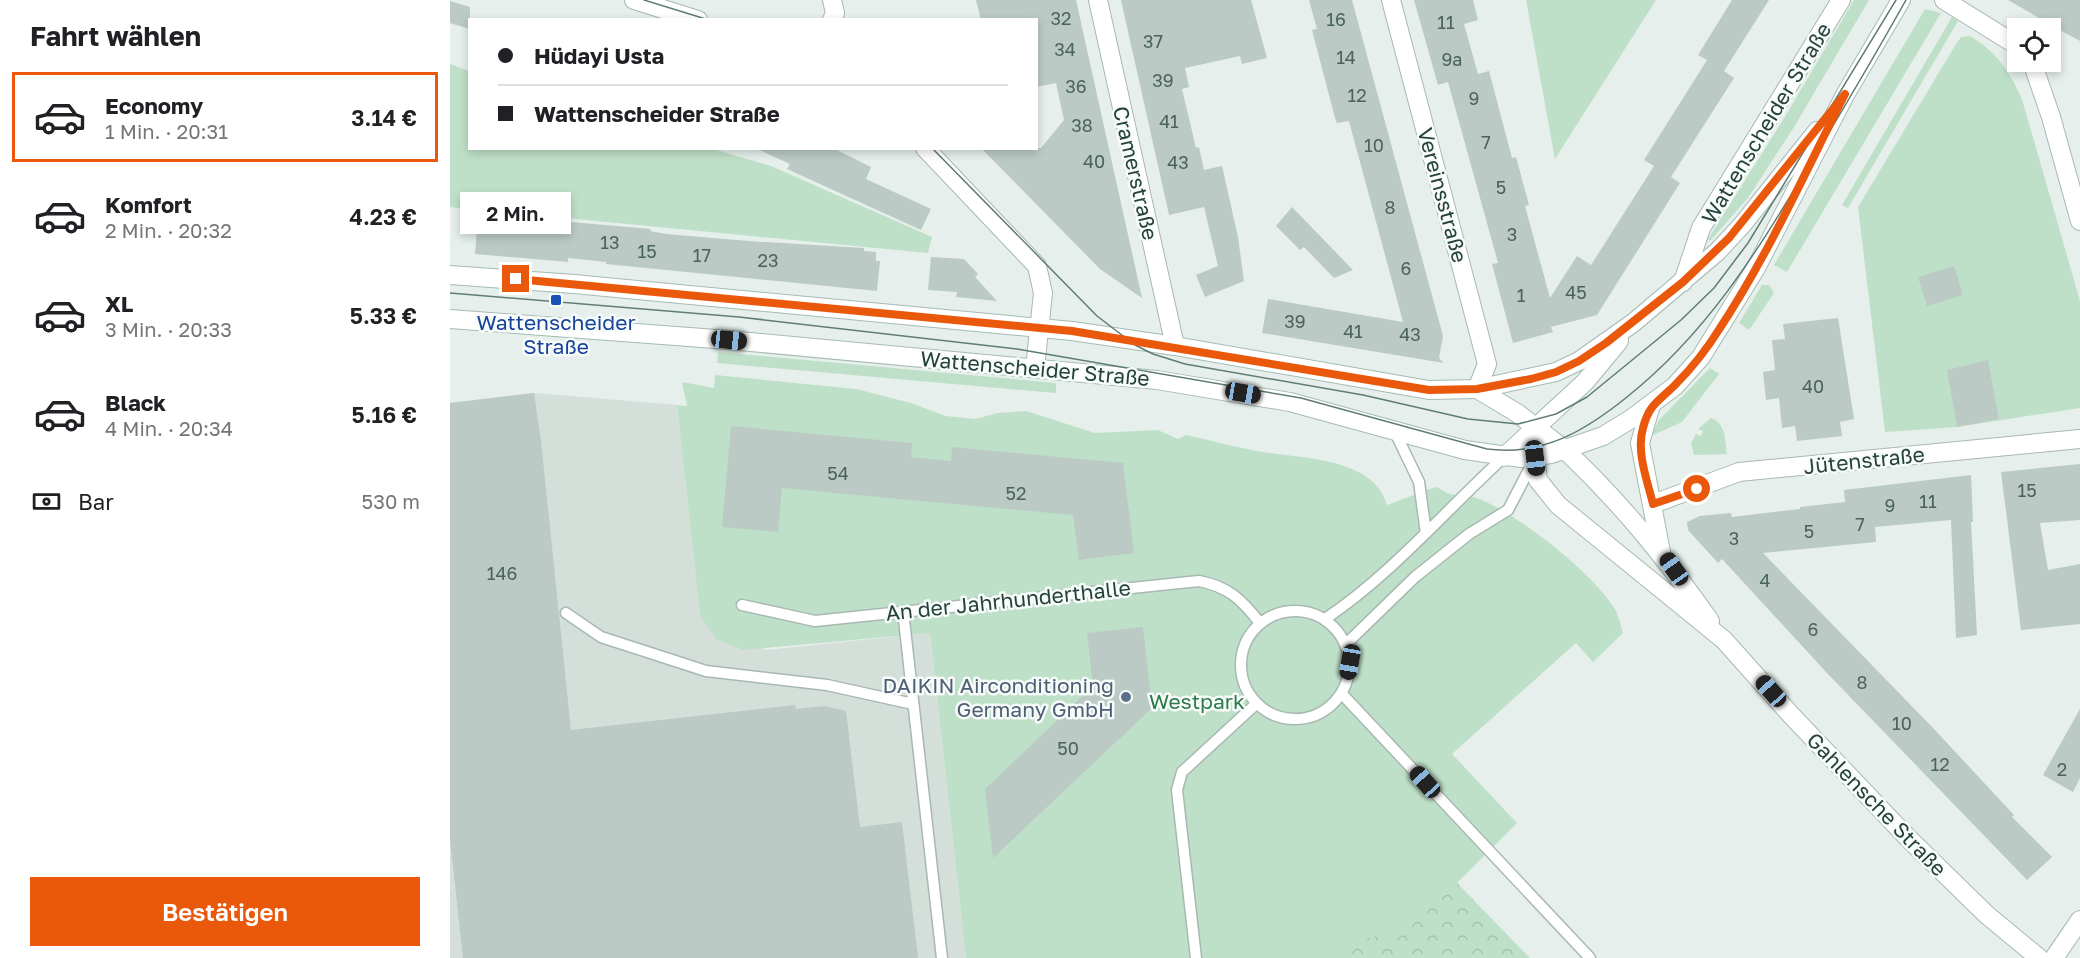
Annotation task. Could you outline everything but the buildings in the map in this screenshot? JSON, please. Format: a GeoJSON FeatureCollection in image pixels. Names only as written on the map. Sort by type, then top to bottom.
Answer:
{"type":"FeatureCollection","features":[{"type":"Feature","properties":{"kind":"main road"},"geometry":{"type":"LineString","coordinates":[[634,0],[692,18]]}},
{"type":"Feature","properties":{"kind":"main road"},"geometry":{"type":"LineString","coordinates":[[832,0],[835,13],[833,18]]}},
{"type":"Feature","properties":{"kind":"main road","name":"Cramerstraße"},"geometry":{"type":"LineString","coordinates":[[1098,0],[1175,346]]}},
{"type":"Feature","properties":{"kind":"main road","name":"Vereinsstraße"},"geometry":{"type":"LineString","coordinates":[[1391,0],[1487,364],[1477,389]]}},
{"type":"Feature","properties":{"kind":"main road","name":"Wattenscheider Straße"},"geometry":{"type":"LineString","coordinates":[[1683,282],[1701,228],[1840,0]]}},
{"type":"Feature","properties":{"kind":"main road","name":"Wattenscheider Straße"},"geometry":{"type":"LineString","coordinates":[[450,319],[729,340],[1156,380],[1290,402],[1465,450],[1504,457],[1535,458],[1603,436],[1652,405],[1674,386],[1701,357],[1756,268],[1845,94],[1901,0]]}},
{"type":"Feature","properties":{"kind":"main road"},"geometry":{"type":"LineString","coordinates":[[1951,2],[2007,39]]}},
{"type":"Feature","properties":{"kind":"main road"},"geometry":{"type":"LineString","coordinates":[[2035,72],[2080,221]]}},
{"type":"Feature","properties":{"kind":"main road","name":"Wattenscheider Straße"},"geometry":{"type":"LineString","coordinates":[[450,275],[585,285],[1039,328],[1175,346],[1429,390],[1477,389],[1556,372],[1579,361],[1633,323],[1683,282],[1742,225],[1845,94]]}},
{"type":"Feature","properties":{"kind":"main road"},"geometry":{"type":"LineString","coordinates":[[927,150],[1037,266],[1042,293],[1035,368]]}},
{"type":"Feature","properties":{"kind":"main road","name":"Wattenscheider Straße"},"geometry":{"type":"LineString","coordinates":[[1504,457],[1585,382],[1633,323]]}},
{"type":"Feature","properties":{"kind":"main road"},"geometry":{"type":"LineString","coordinates":[[1477,389],[1537,427],[1565,450]]}},
{"type":"Feature","properties":{"kind":"main road","name":"Gahlensche Straße"},"geometry":{"type":"LineString","coordinates":[[1652,405],[1640,443],[1661,552]]}},
{"type":"Feature","properties":{"kind":"main road"},"geometry":{"type":"LineString","coordinates":[[1535,458],[1537,427]]}},
{"type":"Feature","properties":{"kind":"main road","name":"Jütenstraße"},"geometry":{"type":"LineString","coordinates":[[1653,504],[1739,472],[2080,439]]}},
{"type":"Feature","properties":{"kind":"main road","name":"Gahlensche Straße"},"geometry":{"type":"LineString","coordinates":[[1565,450],[1605,488],[1661,552],[1724,639],[1791,715],[1909,839],[2030,955]]}},
{"type":"Feature","properties":{"kind":"main road","name":"Gahlensche Straße"},"geometry":{"type":"LineString","coordinates":[[1535,458],[1538,480],[1558,505],[1724,639]]}},
{"type":"Feature","properties":{"kind":"main road"},"geometry":{"type":"LineString","coordinates":[[2054,958],[2080,920]]}},
{"type":"Feature","properties":{"kind":"lane"},"geometry":{"type":"LineString","coordinates":[[1394,430],[1419,482],[1426,532]]}},
{"type":"Feature","properties":{"kind":"lane"},"geometry":{"type":"LineString","coordinates":[[1325,619],[1352,601],[1504,457]]}},
{"type":"Feature","properties":{"kind":"lane"},"geometry":{"type":"LineString","coordinates":[[1346,644],[1415,577],[1468,534],[1508,510],[1535,458]]}},
{"type":"Feature","properties":{"kind":"lane","name":"An der Jahrhunderthalle"},"geometry":{"type":"LineString","coordinates":[[742,605],[815,621],[1198,581],[1214,584],[1241,598],[1260,623]]}},
{"type":"Feature","properties":{"kind":"lane"},"geometry":{"type":"LineString","coordinates":[[903,611],[942,958]]}},
{"type":"Feature","properties":{"kind":"lane"},"geometry":{"type":"LineString","coordinates":[[1305,612],[1325,619],[1337,630],[1346,644],[1350,662],[1342,694],[1331,707],[1316,716],[1296,720],[1278,717],[1256,704],[1246,690],[1241,673],[1243,649],[1260,623],[1277,614],[1305,612]]}},
{"type":"Feature","properties":{"kind":"lane"},"geometry":{"type":"LineString","coordinates":[[566,613],[601,637],[706,671],[827,685],[913,704]]}},
{"type":"Feature","properties":{"kind":"lane"},"geometry":{"type":"LineString","coordinates":[[1342,694],[1590,958]]}},
{"type":"Feature","properties":{"kind":"lane"},"geometry":{"type":"LineString","coordinates":[[1196,958],[1177,790],[1182,772],[1256,704]]}},
{"type":"Feature","properties":{"kind":"shaded area"},"geometry":{"type":"Polygon","coordinates":[[[534,393],[677,405],[700,616],[766,650],[930,633],[966,958],[450,958],[450,403],[534,393]]]}},
{"type":"Feature","properties":{"kind":"green space"},"geometry":{"type":"Polygon","coordinates":[[[1526,0],[1656,0],[1555,159],[1526,0]]]}},
{"type":"Feature","properties":{"kind":"green space"},"geometry":{"type":"Polygon","coordinates":[[[1854,0],[1869,0],[1794,127],[1748,198],[1710,241],[1708,239],[1783,120],[1854,0]]]}},
{"type":"Feature","properties":{"kind":"green space"},"geometry":{"type":"Polygon","coordinates":[[[1925,9],[1941,13],[1787,272],[1774,265],[1925,9]]]}},
{"type":"Feature","properties":{"kind":"green space"},"geometry":{"type":"Polygon","coordinates":[[[1952,17],[1958,21],[1848,208],[1842,205],[1952,17]]]}},
{"type":"Feature","properties":{"kind":"green space"},"geometry":{"type":"Polygon","coordinates":[[[1970,36],[1988,49],[2001,63],[2022,99],[2080,301],[2080,408],[1957,427],[1885,432],[1858,207],[1956,44],[1961,37],[1970,36]]]}},
{"type":"Feature","properties":{"kind":"green space"},"geometry":{"type":"Polygon","coordinates":[[[450,64],[468,71],[468,150],[716,150],[771,166],[932,237],[928,253],[450,207],[450,64]]]}},
{"type":"Feature","properties":{"kind":"green space"},"geometry":{"type":"Polygon","coordinates":[[[1762,285],[1769,285],[1774,293],[1749,330],[1739,323],[1762,285]]]}},
{"type":"Feature","properties":{"kind":"green space"},"geometry":{"type":"Polygon","coordinates":[[[718,352],[1056,383],[1056,393],[717,363],[718,352]]]}},
{"type":"Feature","properties":{"kind":"green space"},"geometry":{"type":"Polygon","coordinates":[[[1710,368],[1719,374],[1682,422],[1651,436],[1659,420],[1710,368]]]}},
{"type":"Feature","properties":{"kind":"green space","name":"Westpark"},"geometry":{"type":"Polygon","coordinates":[[[715,375],[856,389],[911,403],[946,416],[975,419],[998,413],[1026,411],[1095,433],[1158,430],[1178,439],[1186,435],[1253,450],[1316,459],[1353,469],[1368,478],[1380,489],[1387,505],[1435,487],[1453,495],[1474,497],[1491,504],[1531,529],[1573,563],[1606,596],[1616,611],[1623,633],[1593,662],[1576,643],[1452,754],[1517,823],[1457,883],[1527,958],[966,958],[930,633],[743,650],[716,639],[700,616],[677,405],[687,406],[682,382],[714,388],[715,375]]]}},
{"type":"Feature","properties":{"kind":"green space"},"geometry":{"type":"Polygon","coordinates":[[[1711,418],[1716,420],[1722,428],[1727,454],[1694,455],[1691,443],[1696,434],[1701,436],[1703,431],[1698,429],[1711,418]]]}},
{"type":"Feature","properties":{"kind":"green space"},"geometry":{"type":"Polygon","coordinates":[[[1457,883],[1530,958],[1346,958],[1358,940],[1378,936],[1390,946],[1457,883]]]}},
{"type":"Feature","properties":{"kind":"tram line"},"geometry":{"type":"LineString","coordinates":[[644,0],[702,18]]}},
{"type":"Feature","properties":{"kind":"tram line"},"geometry":{"type":"LineString","coordinates":[[934,150],[1097,316],[1135,345],[1153,354],[1185,364],[1363,395],[1468,419],[1518,424],[1556,414],[1587,397],[1681,320],[1714,288],[1748,243],[1896,0]]}},
{"type":"Feature","properties":{"kind":"tram line"},"geometry":{"type":"LineString","coordinates":[[450,293],[739,317],[1017,349],[1301,398],[1487,449],[1527,449],[1545,445],[1579,430],[1611,409],[1656,372],[1705,320],[1768,232],[1906,0]]}},
{"type":"Feature","properties":{"kind":"place","name":"Wattenscheider Straße"},"geometry":{"type":"Point","coordinates":[556,300]}},
{"type":"Feature","properties":{"kind":"place","name":"DAIKIN Airconditioning Germany GmbH"},"geometry":{"type":"Point","coordinates":[1126,697]}},
{"type":"Feature","properties":{"kind":"route"},"geometry":{"type":"LineString","coordinates":[[516,279],[1072,331],[1175,346],[1429,390],[1477,389],[1556,372],[1579,361],[1633,323],[1717,252],[1742,225],[1845,94],[1756,268],[1721,327],[1701,357],[1674,386],[1652,405],[1642,428],[1640,443],[1653,504],[1697,489]]}}]}
